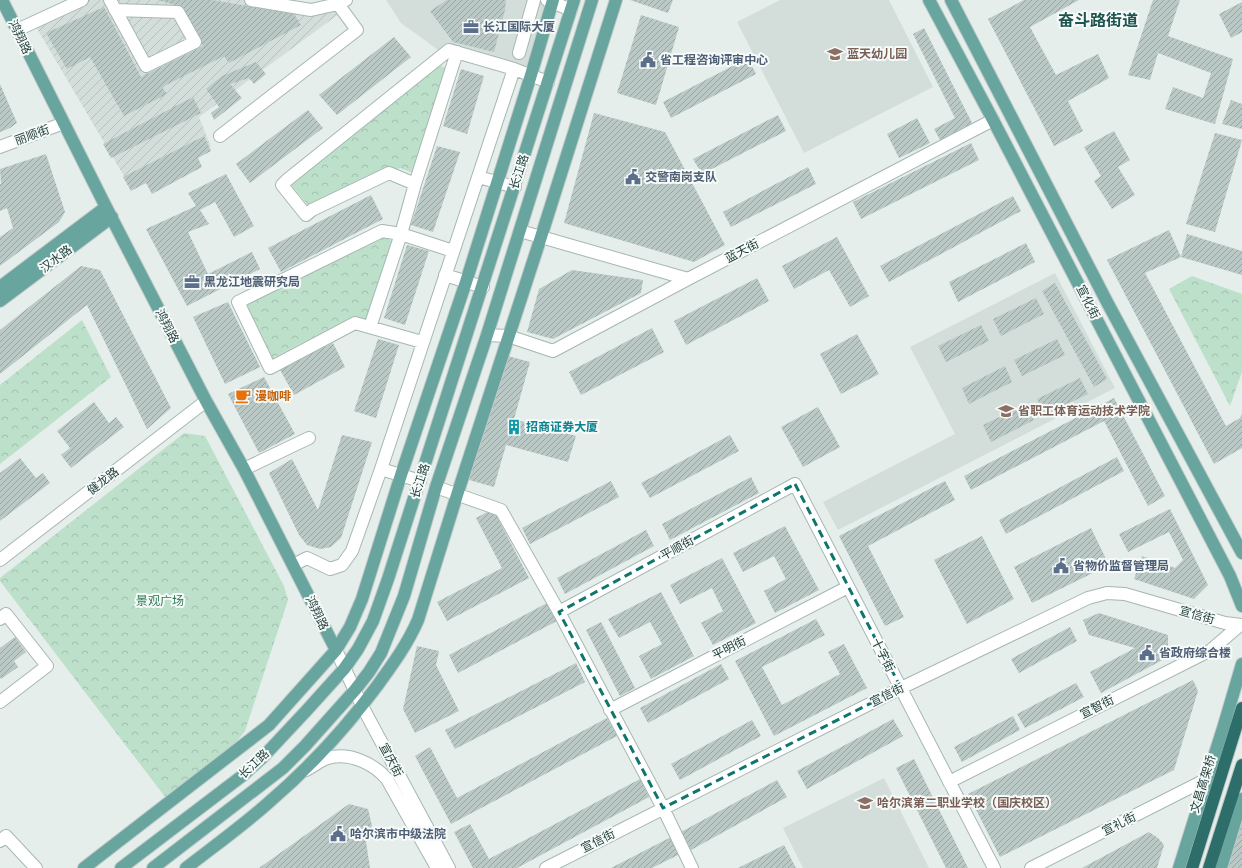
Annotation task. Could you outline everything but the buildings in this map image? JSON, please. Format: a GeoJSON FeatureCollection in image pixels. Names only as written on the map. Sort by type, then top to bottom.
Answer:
{"type":"FeatureCollection","features":[{"type":"Feature","properties":{"kind":"highway","name":"文昌高架桥"},"geometry":{"type":"LineString","coordinates":[[1192,868],[1242,708]]}},
{"type":"Feature","properties":{"kind":"highway"},"geometry":{"type":"LineString","coordinates":[[1209,868],[1242,765]]}},
{"type":"Feature","properties":{"kind":"main road","name":"长江路"},"geometry":{"type":"LineString","coordinates":[[153,868],[283,768],[305,746],[355,690],[381,654],[404,596],[436,488],[487,335],[592,0]]}},
{"type":"Feature","properties":{"kind":"main road"},"geometry":{"type":"LineString","coordinates":[[186,868],[266,805],[303,772],[362,706],[402,652],[411,636],[418,620],[616,0]]}},
{"type":"Feature","properties":{"kind":"main road","name":"宣化街"},"geometry":{"type":"LineString","coordinates":[[929,0],[1230,576],[1242,606]]}},
{"type":"Feature","properties":{"kind":"main road","name":"宣化街"},"geometry":{"type":"LineString","coordinates":[[951,0],[1107,302],[1242,553]]}},
{"type":"Feature","properties":{"kind":"main road"},"geometry":{"type":"LineString","coordinates":[[84,868],[269,725],[336,650],[350,627],[362,598],[401,475],[466,282],[531,75],[550,1]]}},
{"type":"Feature","properties":{"kind":"main road","name":"长江路"},"geometry":{"type":"LineString","coordinates":[[121,868],[242,776],[267,752],[344,669],[358,649],[373,621],[483,287],[572,5]]}},
{"type":"Feature","properties":{"kind":"main road","name":"鸿翔路"},"geometry":{"type":"LineString","coordinates":[[3,6],[17,30],[206,401],[244,469],[336,650]]}},
{"type":"Feature","properties":{"kind":"main road","name":"汉水路"},"geometry":{"type":"LineString","coordinates":[[0,287],[109,212]]}},
{"type":"Feature","properties":{"kind":"main road","name":"汉水路"},"geometry":{"type":"LineString","coordinates":[[0,301],[109,212]]}},
{"type":"Feature","properties":{"kind":"main road"},"geometry":{"type":"LineString","coordinates":[[1179,868],[1242,664]]}},
{"type":"Feature","properties":{"kind":"main road"},"geometry":{"type":"LineString","coordinates":[[1221,868],[1242,799]]}},
{"type":"Feature","properties":{"kind":"street"},"geometry":{"type":"LineString","coordinates":[[17,30],[82,0]]}},
{"type":"Feature","properties":{"kind":"street"},"geometry":{"type":"LineString","coordinates":[[220,136],[357,30],[342,2],[311,10],[251,0]]}},
{"type":"Feature","properties":{"kind":"street"},"geometry":{"type":"LineString","coordinates":[[519,53],[534,0]]}},
{"type":"Feature","properties":{"kind":"street"},"geometry":{"type":"LineString","coordinates":[[550,1],[572,5]]}},
{"type":"Feature","properties":{"kind":"street"},"geometry":{"type":"LineString","coordinates":[[112,5],[178,12],[195,42],[146,66],[112,5]]}},
{"type":"Feature","properties":{"kind":"street"},"geometry":{"type":"LineString","coordinates":[[415,184],[389,173],[312,210],[306,215],[282,185],[449,50],[514,69],[548,82]]}},
{"type":"Feature","properties":{"kind":"street"},"geometry":{"type":"LineString","coordinates":[[370,327],[401,234],[415,184],[457,52]]}},
{"type":"Feature","properties":{"kind":"street"},"geometry":{"type":"LineString","coordinates":[[293,564],[307,558],[330,569],[342,566],[352,551],[381,469],[514,69]]}},
{"type":"Feature","properties":{"kind":"street","name":"蓝天街"},"geometry":{"type":"LineString","coordinates":[[487,335],[508,336],[553,351],[993,120]]}},
{"type":"Feature","properties":{"kind":"street","name":"丽顺街"},"geometry":{"type":"LineString","coordinates":[[0,147],[64,123]]}},
{"type":"Feature","properties":{"kind":"street"},"geometry":{"type":"LineString","coordinates":[[478,177],[515,187]]}},
{"type":"Feature","properties":{"kind":"street"},"geometry":{"type":"LineString","coordinates":[[422,342],[355,323],[270,368],[238,302],[382,231],[401,234],[453,250]]}},
{"type":"Feature","properties":{"kind":"street"},"geometry":{"type":"LineString","coordinates":[[520,231],[688,279]]}},
{"type":"Feature","properties":{"kind":"street"},"geometry":{"type":"LineString","coordinates":[[445,275],[483,287]]}},
{"type":"Feature","properties":{"kind":"street","name":"健龙路"},"geometry":{"type":"LineString","coordinates":[[1,556],[206,401]]}},
{"type":"Feature","properties":{"kind":"street"},"geometry":{"type":"LineString","coordinates":[[244,469],[309,438]]}},
{"type":"Feature","properties":{"kind":"street"},"geometry":{"type":"LineString","coordinates":[[381,469],[420,481]]}},
{"type":"Feature","properties":{"kind":"street","name":"十字街"},"geometry":{"type":"LineString","coordinates":[[795,484],[994,868]]}},
{"type":"Feature","properties":{"kind":"street","name":"平顺街"},"geometry":{"type":"LineString","coordinates":[[559,612],[795,484]]}},
{"type":"Feature","properties":{"kind":"street"},"geometry":{"type":"LineString","coordinates":[[436,488],[501,510],[559,612],[692,868]]}},
{"type":"Feature","properties":{"kind":"street","name":"平明街"},"geometry":{"type":"LineString","coordinates":[[610,710],[848,587]]}},
{"type":"Feature","properties":{"kind":"street","name":"宣信街"},"geometry":{"type":"LineString","coordinates":[[546,868],[901,688],[1088,598],[1107,593],[1125,594],[1225,623],[1241,625]]}},
{"type":"Feature","properties":{"kind":"street"},"geometry":{"type":"LineString","coordinates":[[0,618],[6,614],[46,666],[0,702]]}},
{"type":"Feature","properties":{"kind":"street","name":"宣智街"},"geometry":{"type":"LineString","coordinates":[[949,782],[1211,650],[1241,625]]}},
{"type":"Feature","properties":{"kind":"street","name":"宣庆街"},"geometry":{"type":"LineString","coordinates":[[336,650],[362,706],[449,868]]}},
{"type":"Feature","properties":{"kind":"street"},"geometry":{"type":"LineString","coordinates":[[303,772],[328,758],[355,758],[370,765],[387,779],[437,868]]}},
{"type":"Feature","properties":{"kind":"street","name":"宣礼街"},"geometry":{"type":"LineString","coordinates":[[1031,868],[1207,779]]}},
{"type":"Feature","properties":{"kind":"street"},"geometry":{"type":"LineString","coordinates":[[0,841],[6,836],[36,868]]}},
{"type":"Feature","properties":{"kind":"highlighted area"},"geometry":{"type":"Polygon","coordinates":[[[795,484],[901,688],[663,808],[559,612],[795,484]]]}},
{"type":"Feature","properties":{"kind":"shaded area"},"geometry":{"type":"Polygon","coordinates":[[[89,0],[292,0],[343,11],[199,117],[211,147],[131,188],[36,27],[89,0]]]}},
{"type":"Feature","properties":{"kind":"shaded area"},"geometry":{"type":"Polygon","coordinates":[[[386,0],[546,0],[525,71],[445,55],[401,23],[386,0]]]}},
{"type":"Feature","properties":{"kind":"shaded area","name":"蓝天幼儿园"},"geometry":{"type":"Polygon","coordinates":[[[780,0],[889,0],[933,87],[804,153],[737,22],[780,0]]]}},
{"type":"Feature","properties":{"kind":"shaded area","name":"省职工体育运动技术学院"},"geometry":{"type":"Polygon","coordinates":[[[1055,273],[1115,388],[838,530],[823,502],[955,434],[910,347],[1055,273]]]}},
{"type":"Feature","properties":{"kind":"shaded area","name":"哈尔滨第二职业学校（国庆校区）"},"geometry":{"type":"Polygon","coordinates":[[[884,778],[929,868],[803,868],[783,828],[884,778]]]}},
{"type":"Feature","properties":{"kind":"green space"},"geometry":{"type":"Polygon","coordinates":[[[433,63],[449,69],[418,175],[400,168],[312,210],[287,180],[433,63]]]}},
{"type":"Feature","properties":{"kind":"green space"},"geometry":{"type":"Polygon","coordinates":[[[382,237],[396,242],[371,321],[353,316],[273,358],[246,305],[382,237]]]}},
{"type":"Feature","properties":{"kind":"green space"},"geometry":{"type":"Polygon","coordinates":[[[1192,276],[1242,294],[1242,372],[1230,406],[1169,289],[1192,276]]]}},
{"type":"Feature","properties":{"kind":"green space"},"geometry":{"type":"Polygon","coordinates":[[[82,320],[111,377],[0,464],[0,385],[82,320]]]}},
{"type":"Feature","properties":{"kind":"green space","name":"景观广场"},"geometry":{"type":"Polygon","coordinates":[[[184,433],[205,436],[284,586],[288,600],[245,731],[234,745],[166,798],[0,581],[0,578],[184,433]]]}},
{"type":"Feature","properties":{"kind":"place","name":"长江国际大厦"},"geometry":{"type":"Point","coordinates":[471,27]}},
{"type":"Feature","properties":{"kind":"place","name":"蓝天幼儿园"},"geometry":{"type":"Point","coordinates":[835,54]}},
{"type":"Feature","properties":{"kind":"place","name":"省工程咨询评审中心"},"geometry":{"type":"Point","coordinates":[648,60]}},
{"type":"Feature","properties":{"kind":"place","name":"交警南岗支队"},"geometry":{"type":"Point","coordinates":[633,177]}},
{"type":"Feature","properties":{"kind":"place","name":"黑龙江地震研究局"},"geometry":{"type":"Point","coordinates":[192,282]}},
{"type":"Feature","properties":{"kind":"place","name":"漫咖啡"},"geometry":{"type":"Point","coordinates":[243,396]}},
{"type":"Feature","properties":{"kind":"place","name":"省职工体育运动技术学院"},"geometry":{"type":"Point","coordinates":[1006,411]}},
{"type":"Feature","properties":{"kind":"place","name":"招商证券大厦"},"geometry":{"type":"Point","coordinates":[514,427]}},
{"type":"Feature","properties":{"kind":"place","name":"省物价监督管理局"},"geometry":{"type":"Point","coordinates":[1061,566]}},
{"type":"Feature","properties":{"kind":"place","name":"省政府综合楼"},"geometry":{"type":"Point","coordinates":[1147,653]}},
{"type":"Feature","properties":{"kind":"place","name":"哈尔滨第二职业学校（国庆校区）"},"geometry":{"type":"Point","coordinates":[865,803]}},
{"type":"Feature","properties":{"kind":"place","name":"哈尔滨市中级法院"},"geometry":{"type":"Point","coordinates":[338,834]}},
{"type":"Feature","properties":{"kind":"district","name":"奋斗路街道"},"geometry":{"type":"Point","coordinates":[1098,20]}}]}
